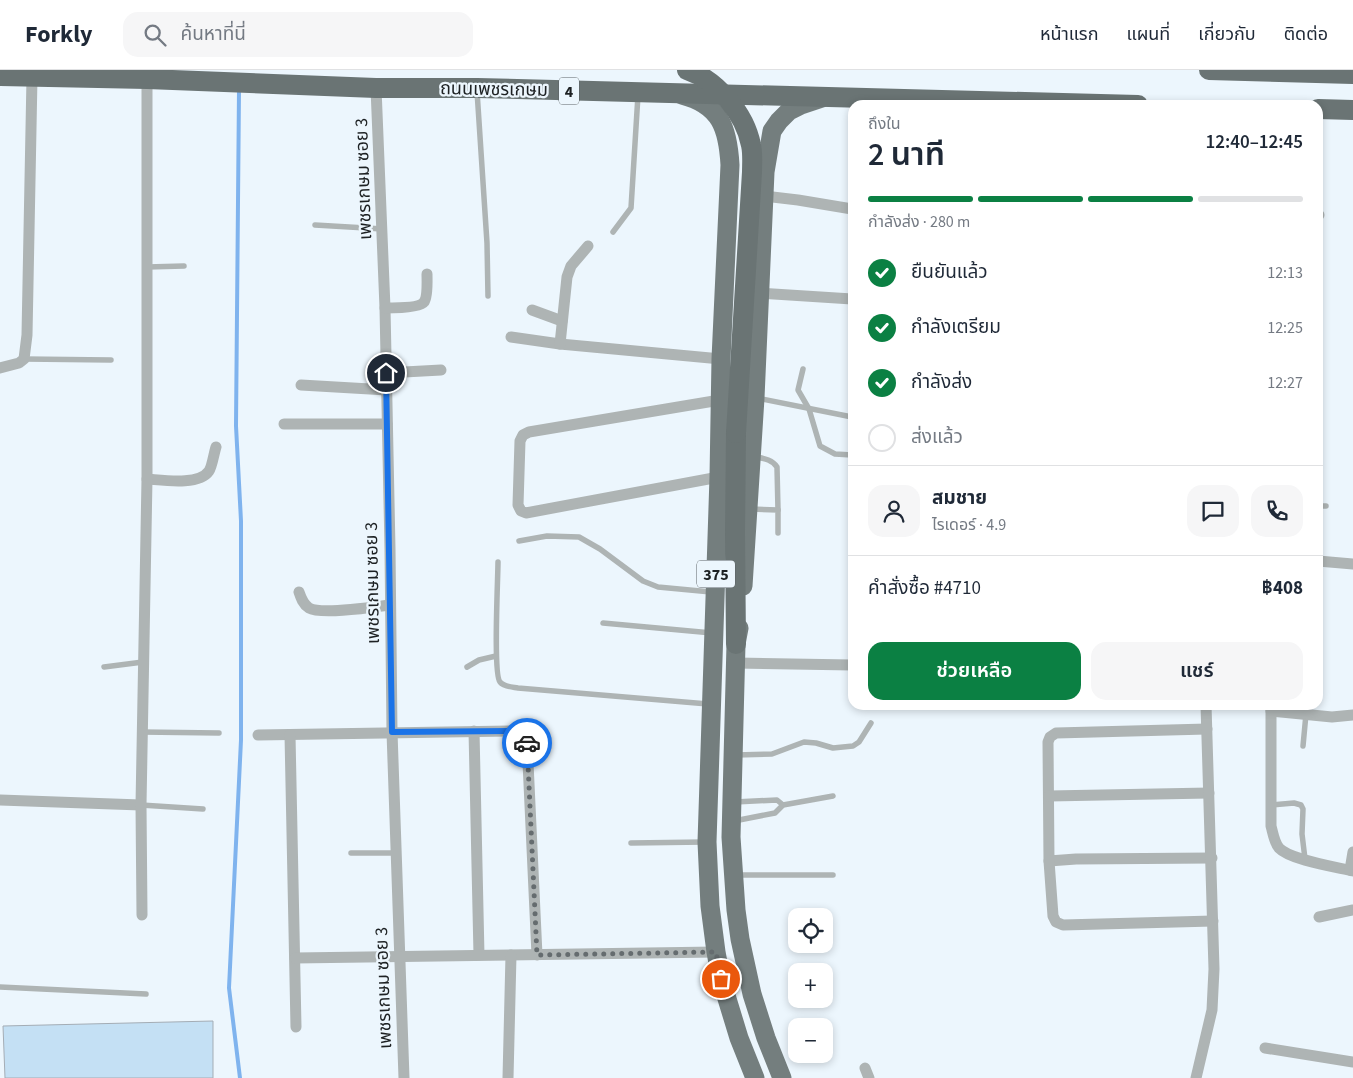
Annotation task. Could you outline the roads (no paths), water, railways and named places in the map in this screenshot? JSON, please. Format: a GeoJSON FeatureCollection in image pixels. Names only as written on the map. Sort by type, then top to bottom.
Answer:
{"type":"FeatureCollection","features":[{"type":"Feature","properties":{"kind":"highway"},"geometry":{"type":"LineString","coordinates":[[687,70],[710,82],[723,94],[746,128],[751,145],[752,172],[736,433],[736,654]]}},
{"type":"Feature","properties":{"kind":"highway"},"geometry":{"type":"LineString","coordinates":[[1209,70],[1353,74]]}},
{"type":"Feature","properties":{"kind":"highway","name":"ถนนเพชรเกษม"},"geometry":{"type":"LineString","coordinates":[[2,76],[147,79],[376,88],[477,88],[906,100]]}},
{"type":"Feature","properties":{"kind":"highway"},"geometry":{"type":"LineString","coordinates":[[1323,109],[1353,110]]}},
{"type":"Feature","properties":{"kind":"main road","name":"375"},"geometry":{"type":"LineString","coordinates":[[675,93],[694,98],[705,104],[717,116],[725,128],[729,144],[730,165],[721,359],[707,842],[710,906],[721,979],[755,1078]]}},
{"type":"Feature","properties":{"kind":"main road","name":"375"},"geometry":{"type":"LineString","coordinates":[[782,1078],[766,1038],[752,994],[736,910],[733,875],[732,802],[736,654],[742,609],[752,456],[765,172],[772,131],[779,121],[789,111],[823,98]]}},
{"type":"Feature","properties":{"kind":"main road"},"geometry":{"type":"LineString","coordinates":[[729,144],[746,139],[755,140],[769,147]]}},
{"type":"Feature","properties":{"kind":"street"},"geometry":{"type":"LineString","coordinates":[[0,368],[19,363],[24,359],[27,335],[32,77]]}},
{"type":"Feature","properties":{"kind":"street"},"geometry":{"type":"LineString","coordinates":[[142,915],[140,805],[146,479],[147,79]]}},
{"type":"Feature","properties":{"kind":"street","name":"เพชรเกษม ซอย 3"},"geometry":{"type":"LineString","coordinates":[[376,88],[383,229],[392,732],[404,1078]]}},
{"type":"Feature","properties":{"kind":"street"},"geometry":{"type":"LineString","coordinates":[[764,196],[848,209]]}},
{"type":"Feature","properties":{"kind":"street"},"geometry":{"type":"LineString","coordinates":[[560,344],[567,277],[571,266],[588,246]]}},
{"type":"Feature","properties":{"kind":"street"},"geometry":{"type":"LineString","coordinates":[[385,308],[420,306],[424,302],[427,274]]}},
{"type":"Feature","properties":{"kind":"street"},"geometry":{"type":"LineString","coordinates":[[759,293],[848,299]]}},
{"type":"Feature","properties":{"kind":"street"},"geometry":{"type":"LineString","coordinates":[[532,310],[562,321]]}},
{"type":"Feature","properties":{"kind":"street"},"geometry":{"type":"LineString","coordinates":[[511,337],[560,344],[721,359]]}},
{"type":"Feature","properties":{"kind":"street"},"geometry":{"type":"LineString","coordinates":[[386,373],[441,370]]}},
{"type":"Feature","properties":{"kind":"street"},"geometry":{"type":"LineString","coordinates":[[301,385],[386,390]]}},
{"type":"Feature","properties":{"kind":"street"},"geometry":{"type":"LineString","coordinates":[[719,477],[526,513],[521,511],[518,505],[520,440],[523,435],[529,432],[720,400]]}},
{"type":"Feature","properties":{"kind":"street"},"geometry":{"type":"LineString","coordinates":[[284,424],[387,424]]}},
{"type":"Feature","properties":{"kind":"street"},"geometry":{"type":"LineString","coordinates":[[146,479],[183,481],[200,478],[209,471],[216,447]]}},
{"type":"Feature","properties":{"kind":"street"},"geometry":{"type":"LineString","coordinates":[[1323,561],[1353,564]]}},
{"type":"Feature","properties":{"kind":"street"},"geometry":{"type":"LineString","coordinates":[[299,592],[303,602],[309,608],[322,611],[390,606]]}},
{"type":"Feature","properties":{"kind":"street"},"geometry":{"type":"LineString","coordinates":[[736,654],[848,665]]}},
{"type":"Feature","properties":{"kind":"street"},"geometry":{"type":"LineString","coordinates":[[1196,1078],[1212,1010],[1214,969],[1206,710]]}},
{"type":"Feature","properties":{"kind":"street"},"geometry":{"type":"LineString","coordinates":[[1271,710],[1271,826],[1274,839],[1279,848],[1292,856],[1352,871],[1353,852]]}},
{"type":"Feature","properties":{"kind":"street"},"geometry":{"type":"LineString","coordinates":[[1283,710],[1332,717],[1353,715]]}},
{"type":"Feature","properties":{"kind":"street"},"geometry":{"type":"LineString","coordinates":[[1207,729],[1056,733],[1050,737],[1048,742],[1049,861],[1053,916],[1056,922],[1063,925],[1214,921]]}},
{"type":"Feature","properties":{"kind":"street"},"geometry":{"type":"LineString","coordinates":[[258,735],[518,731],[526,734],[537,955]]}},
{"type":"Feature","properties":{"kind":"street"},"geometry":{"type":"LineString","coordinates":[[474,732],[479,955]]}},
{"type":"Feature","properties":{"kind":"street"},"geometry":{"type":"LineString","coordinates":[[290,735],[296,1027]]}},
{"type":"Feature","properties":{"kind":"street"},"geometry":{"type":"LineString","coordinates":[[1048,796],[1209,793]]}},
{"type":"Feature","properties":{"kind":"street"},"geometry":{"type":"LineString","coordinates":[[0,800],[140,805]]}},
{"type":"Feature","properties":{"kind":"street"},"geometry":{"type":"LineString","coordinates":[[1049,861],[1076,859],[1212,858]]}},
{"type":"Feature","properties":{"kind":"street"},"geometry":{"type":"LineString","coordinates":[[1318,917],[1353,910]]}},
{"type":"Feature","properties":{"kind":"street"},"geometry":{"type":"LineString","coordinates":[[295,958],[716,952]]}},
{"type":"Feature","properties":{"kind":"street"},"geometry":{"type":"LineString","coordinates":[[508,1078],[511,955]]}},
{"type":"Feature","properties":{"kind":"street"},"geometry":{"type":"LineString","coordinates":[[1266,1048],[1353,1062]]}},
{"type":"Feature","properties":{"kind":"lane"},"geometry":{"type":"LineString","coordinates":[[477,88],[488,243],[488,296]]}},
{"type":"Feature","properties":{"kind":"lane"},"geometry":{"type":"LineString","coordinates":[[613,232],[631,208],[638,93]]}},
{"type":"Feature","properties":{"kind":"lane"},"geometry":{"type":"LineString","coordinates":[[315,225],[383,229]]}},
{"type":"Feature","properties":{"kind":"lane"},"geometry":{"type":"LineString","coordinates":[[147,267],[184,266]]}},
{"type":"Feature","properties":{"kind":"lane"},"geometry":{"type":"LineString","coordinates":[[24,359],[110,360]]}},
{"type":"Feature","properties":{"kind":"lane"},"geometry":{"type":"LineString","coordinates":[[803,369],[798,390],[809,409],[820,446],[835,454],[848,455]]}},
{"type":"Feature","properties":{"kind":"lane"},"geometry":{"type":"LineString","coordinates":[[755,398],[848,416]]}},
{"type":"Feature","properties":{"kind":"lane"},"geometry":{"type":"LineString","coordinates":[[752,456],[771,461],[777,466],[778,533]]}},
{"type":"Feature","properties":{"kind":"lane"},"geometry":{"type":"LineString","coordinates":[[748,509],[778,510]]}},
{"type":"Feature","properties":{"kind":"lane"},"geometry":{"type":"LineString","coordinates":[[519,541],[546,536],[579,537],[600,549],[643,581],[650,584],[658,587],[715,592]]}},
{"type":"Feature","properties":{"kind":"lane"},"geometry":{"type":"LineString","coordinates":[[498,562],[496,656],[497,676],[500,682],[506,686],[518,688],[712,705]]}},
{"type":"Feature","properties":{"kind":"lane"},"geometry":{"type":"LineString","coordinates":[[603,623],[714,634]]}},
{"type":"Feature","properties":{"kind":"lane"},"geometry":{"type":"LineString","coordinates":[[467,667],[479,660],[496,656]]}},
{"type":"Feature","properties":{"kind":"lane"},"geometry":{"type":"LineString","coordinates":[[104,667],[143,662]]}},
{"type":"Feature","properties":{"kind":"lane"},"geometry":{"type":"LineString","coordinates":[[1303,746],[1306,714]]}},
{"type":"Feature","properties":{"kind":"lane"},"geometry":{"type":"LineString","coordinates":[[734,755],[772,754],[804,742],[834,748],[853,746],[859,742],[871,723]]}},
{"type":"Feature","properties":{"kind":"lane"},"geometry":{"type":"LineString","coordinates":[[141,732],[219,733]]}},
{"type":"Feature","properties":{"kind":"lane"},"geometry":{"type":"LineString","coordinates":[[732,821],[776,813],[783,805],[833,796]]}},
{"type":"Feature","properties":{"kind":"lane"},"geometry":{"type":"LineString","coordinates":[[732,802],[778,800],[783,805]]}},
{"type":"Feature","properties":{"kind":"lane"},"geometry":{"type":"LineString","coordinates":[[1271,805],[1300,803],[1303,809],[1302,834],[1305,859]]}},
{"type":"Feature","properties":{"kind":"lane"},"geometry":{"type":"LineString","coordinates":[[140,805],[203,809]]}},
{"type":"Feature","properties":{"kind":"lane"},"geometry":{"type":"LineString","coordinates":[[631,843],[707,842]]}},
{"type":"Feature","properties":{"kind":"lane"},"geometry":{"type":"LineString","coordinates":[[351,853],[396,853]]}},
{"type":"Feature","properties":{"kind":"lane"},"geometry":{"type":"LineString","coordinates":[[733,875],[833,875]]}},
{"type":"Feature","properties":{"kind":"lane"},"geometry":{"type":"LineString","coordinates":[[0,987],[146,994]]}},
{"type":"Feature","properties":{"kind":"waterway"},"geometry":{"type":"LineString","coordinates":[[239,90],[236,426],[241,521],[241,740],[229,988],[240,1078]]}}]}
